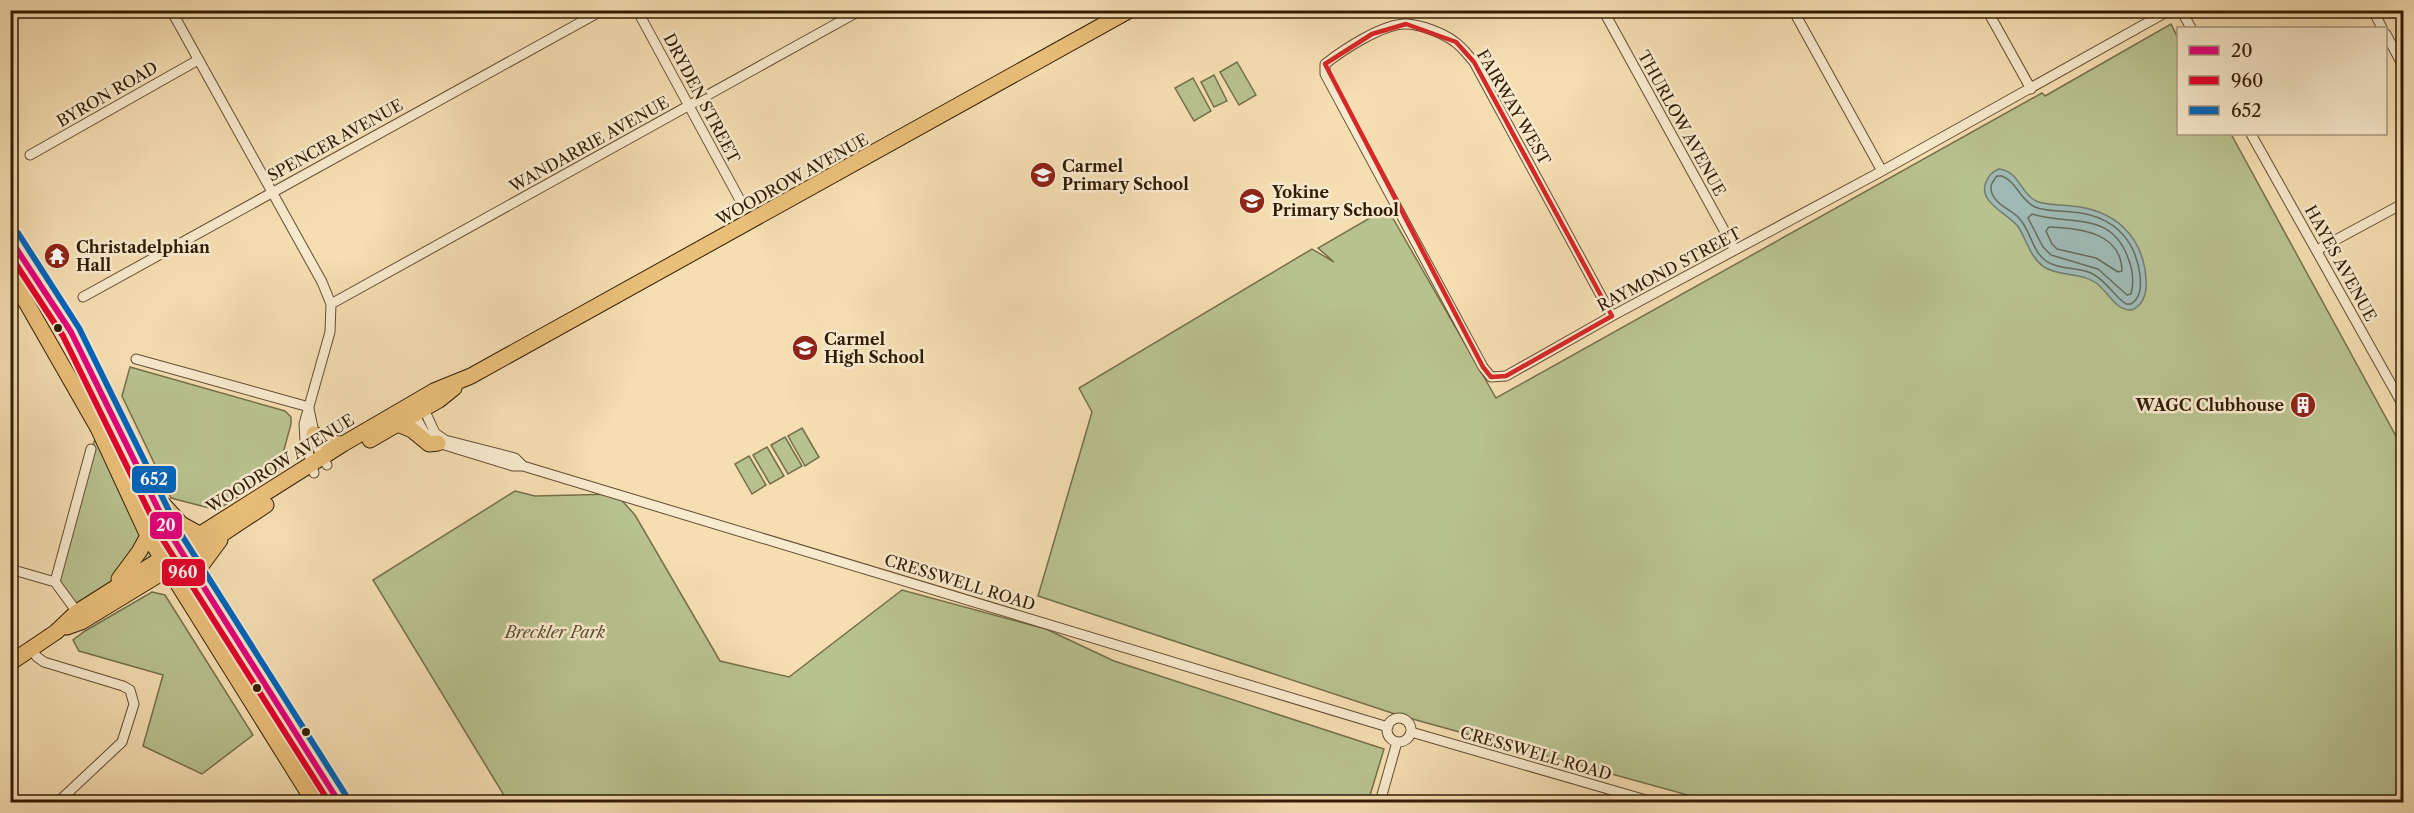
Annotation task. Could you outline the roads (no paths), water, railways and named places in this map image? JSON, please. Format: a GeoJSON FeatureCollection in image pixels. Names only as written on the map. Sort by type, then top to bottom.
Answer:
{"type":"FeatureCollection","features":[{"type":"Feature","properties":{"kind":"main road","name":"WOODROW AVENUE"},"geometry":{"type":"LineString","coordinates":[[182,552],[199,534],[319,465],[398,424],[434,391],[471,376],[1107,16],[1130,10]]}},
{"type":"Feature","properties":{"kind":"main road"},"geometry":{"type":"LineString","coordinates":[[10,238],[71,332],[148,489],[182,552],[339,802]]}},
{"type":"Feature","properties":{"kind":"main road"},"geometry":{"type":"LineString","coordinates":[[14,288],[98,428],[148,536],[314,802]]}},
{"type":"Feature","properties":{"kind":"main road","name":"WOODROW AVENUE"},"geometry":{"type":"LineString","coordinates":[[56,632],[81,622],[182,552],[225,533],[319,465],[343,444],[416,407]]}},
{"type":"Feature","properties":{"kind":"main road"},"geometry":{"type":"LineString","coordinates":[[398,424],[412,430],[429,444],[438,443]]}},
{"type":"Feature","properties":{"kind":"main road"},"geometry":{"type":"LineString","coordinates":[[314,435],[327,443],[343,444]]}},
{"type":"Feature","properties":{"kind":"main road"},"geometry":{"type":"LineString","coordinates":[[148,489],[181,524],[199,534]]}},
{"type":"Feature","properties":{"kind":"main road"},"geometry":{"type":"LineString","coordinates":[[195,574],[225,533]]}},
{"type":"Feature","properties":{"kind":"main road"},"geometry":{"type":"LineString","coordinates":[[112,589],[148,536]]}},
{"type":"Feature","properties":{"kind":"main road","name":"WOODROW AVENUE"},"geometry":{"type":"LineString","coordinates":[[10,663],[56,632],[77,612],[112,589],[166,562]]}},
{"type":"Feature","properties":{"kind":"street"},"geometry":{"type":"LineString","coordinates":[[171,10],[322,282],[331,304],[330,332],[304,424],[319,465]]}},
{"type":"Feature","properties":{"kind":"street","name":"SPENCER AVENUE"},"geometry":{"type":"LineString","coordinates":[[83,297],[603,10]]}},
{"type":"Feature","properties":{"kind":"street","name":"DRYDEN STREET"},"geometry":{"type":"LineString","coordinates":[[638,10],[740,200]]}},
{"type":"Feature","properties":{"kind":"street","name":"WANDARRIE AVENUE"},"geometry":{"type":"LineString","coordinates":[[331,304],[861,10]]}},
{"type":"Feature","properties":{"kind":"street","name":"THURLOW AVENUE"},"geometry":{"type":"LineString","coordinates":[[1603,10],[1735,250]]}},
{"type":"Feature","properties":{"kind":"street"},"geometry":{"type":"LineString","coordinates":[[1793,10],[1882,171]]}},
{"type":"Feature","properties":{"kind":"street"},"geometry":{"type":"LineString","coordinates":[[1987,10],[2031,89]]}},
{"type":"Feature","properties":{"kind":"street","name":"RAYMOND STREET"},"geometry":{"type":"LineString","coordinates":[[1325,64],[1325,74],[1483,367],[1491,377],[1506,376],[1612,316],[2031,89],[2170,10]]}},
{"type":"Feature","properties":{"kind":"street"},"geometry":{"type":"LineString","coordinates":[[2181,10],[2190,27]]}},
{"type":"Feature","properties":{"kind":"street"},"geometry":{"type":"LineString","coordinates":[[2373,10],[2382,27]]}},
{"type":"Feature","properties":{"kind":"street","name":"FAIRWAY WEST"},"geometry":{"type":"LineString","coordinates":[[1325,64],[1341,51],[1372,34],[1406,24],[1434,31],[1456,42],[1474,62],[1612,316]]}},
{"type":"Feature","properties":{"kind":"street"},"geometry":{"type":"LineString","coordinates":[[2387,38],[2403,68]]}},
{"type":"Feature","properties":{"kind":"street","name":"BYRON ROAD"},"geometry":{"type":"LineString","coordinates":[[30,155],[198,60]]}},
{"type":"Feature","properties":{"kind":"street","name":"HAYES AVENUE"},"geometry":{"type":"LineString","coordinates":[[2252,135],[2403,407]]}},
{"type":"Feature","properties":{"kind":"street"},"geometry":{"type":"LineString","coordinates":[[2317,250],[2403,203]]}},
{"type":"Feature","properties":{"kind":"street"},"geometry":{"type":"LineString","coordinates":[[14,288],[37,279]]}},
{"type":"Feature","properties":{"kind":"street"},"geometry":{"type":"LineString","coordinates":[[136,359],[309,407]]}},
{"type":"Feature","properties":{"kind":"street"},"geometry":{"type":"LineString","coordinates":[[309,407],[319,465]]}},
{"type":"Feature","properties":{"kind":"street","name":"CRESSWELL ROAD"},"geometry":{"type":"LineString","coordinates":[[416,407],[424,432],[438,443],[513,466],[523,466],[1388,727],[1393,720],[1402,718],[1409,723],[1411,732],[1653,802]]}},
{"type":"Feature","properties":{"kind":"street","name":"CRESSWELL ROAD"},"geometry":{"type":"LineString","coordinates":[[416,407],[435,433],[445,440],[514,458],[523,466]]}},
{"type":"Feature","properties":{"kind":"street"},"geometry":{"type":"LineString","coordinates":[[55,582],[92,449]]}},
{"type":"Feature","properties":{"kind":"street"},"geometry":{"type":"LineString","coordinates":[[10,569],[55,582],[77,612]]}},
{"type":"Feature","properties":{"kind":"street"},"geometry":{"type":"LineString","coordinates":[[32,649],[36,657],[44,662],[123,686],[130,690],[134,704],[122,742],[58,802]]}},
{"type":"Feature","properties":{"kind":"street"},"geometry":{"type":"LineString","coordinates":[[1388,727],[1388,735],[1397,742]]}},
{"type":"Feature","properties":{"kind":"street"},"geometry":{"type":"LineString","coordinates":[[1397,742],[1406,740],[1411,732]]}},
{"type":"Feature","properties":{"kind":"street"},"geometry":{"type":"LineString","coordinates":[[1380,802],[1397,742]]}},
{"type":"Feature","properties":{"kind":"water"},"geometry":{"type":"Polygon","coordinates":[[[1999,169],[2011,174],[2026,193],[2036,201],[2087,208],[2113,219],[2124,228],[2139,250],[2144,263],[2146,288],[2140,304],[2132,310],[2121,307],[2096,283],[2084,277],[2050,270],[2039,263],[2019,228],[1986,196],[1984,189],[1986,182],[1994,171],[1999,169]]]}},
{"type":"Feature","properties":{"kind":"place","name":"Carmel Primary School"},"geometry":{"type":"Point","coordinates":[1043,175]}},
{"type":"Feature","properties":{"kind":"place","name":"Yokine Primary School"},"geometry":{"type":"Point","coordinates":[1252,201]}},
{"type":"Feature","properties":{"kind":"place","name":"Christadelphian Hall"},"geometry":{"type":"Point","coordinates":[57,256]}},
{"type":"Feature","properties":{"kind":"place","name":"Carmel High School"},"geometry":{"type":"Point","coordinates":[805,348]}},
{"type":"Feature","properties":{"kind":"place","name":"WAGC Clubhouse"},"geometry":{"type":"Point","coordinates":[2303,405]}},
{"type":"Feature","properties":{"kind":"park label","name":"Breckler Park"},"geometry":{"type":"Point","coordinates":[555,632]}}]}
